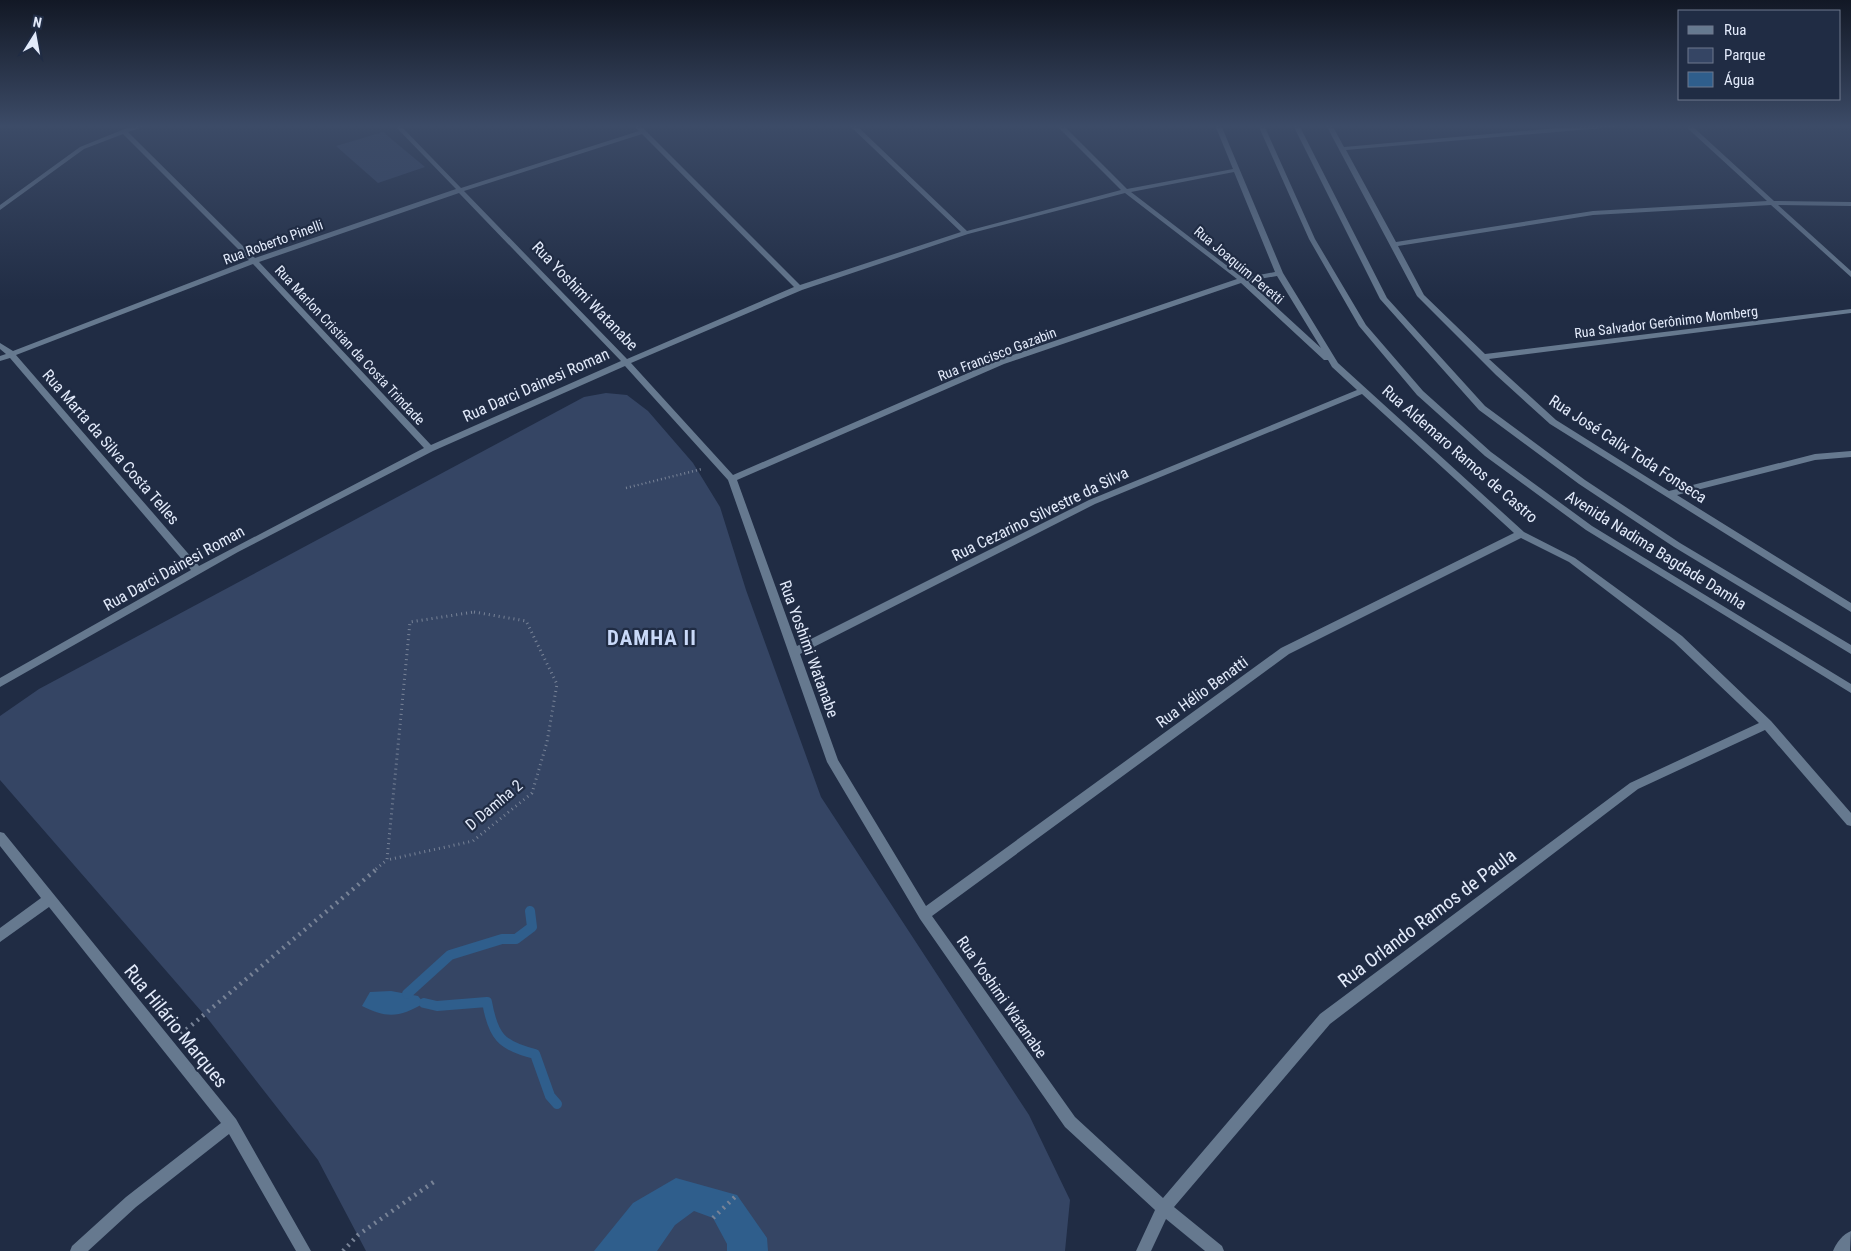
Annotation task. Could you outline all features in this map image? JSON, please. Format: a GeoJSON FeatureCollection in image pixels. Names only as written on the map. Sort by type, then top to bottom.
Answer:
{"type":"FeatureCollection","features":[{"type":"Feature","properties":{"kind":"street"},"geometry":{"type":"LineString","coordinates":[[0,208],[34,183]]}},
{"type":"Feature","properties":{"kind":"street","name":"Rua Marlon Cristian da Costa Trindade"},"geometry":{"type":"LineString","coordinates":[[176,183],[254,261],[430,449]]}},
{"type":"Feature","properties":{"kind":"street","name":"Rua Yoshimi Watanabe"},"geometry":{"type":"LineString","coordinates":[[454,183],[626,362],[732,479],[833,762],[924,915],[1070,1122],[1164,1208],[1217,1251]]}},
{"type":"Feature","properties":{"kind":"street","name":"Rua Roberto Pinelli"},"geometry":{"type":"LineString","coordinates":[[0,359],[254,261],[481,183]]}},
{"type":"Feature","properties":{"kind":"street"},"geometry":{"type":"LineString","coordinates":[[694,183],[799,288]]}},
{"type":"Feature","properties":{"kind":"street"},"geometry":{"type":"LineString","coordinates":[[914,183],[966,233]]}},
{"type":"Feature","properties":{"kind":"street","name":"Rua Joaquim Peretti"},"geometry":{"type":"LineString","coordinates":[[1118,183],[1242,280],[1335,365]]}},
{"type":"Feature","properties":{"kind":"street","name":"Rua Darci Dainesi Roman"},"geometry":{"type":"LineString","coordinates":[[0,683],[198,572],[430,449],[626,362],[799,288],[966,233],[1126,191],[1166,183]]}},
{"type":"Feature","properties":{"kind":"street","name":"Rua Aldemaro Ramos de Castro"},"geometry":{"type":"LineString","coordinates":[[1242,183],[1279,273],[1335,365],[1361,391],[1521,534],[1572,560],[1678,639],[1767,724],[1851,821]]}},
{"type":"Feature","properties":{"kind":"street","name":"Avenida Nadima Bagdade Damha"},"geometry":{"type":"LineString","coordinates":[[1287,183],[1312,239],[1363,326],[1420,394],[1488,454],[1589,528],[1851,689]]}},
{"type":"Feature","properties":{"kind":"street","name":"Avenida Nadima Bagdade Damha"},"geometry":{"type":"LineString","coordinates":[[1326,183],[1384,299],[1482,408],[1582,482],[1677,545],[1851,650]]}},
{"type":"Feature","properties":{"kind":"street","name":"Rua José Calix Toda Fonseca"},"geometry":{"type":"LineString","coordinates":[[1360,183],[1421,296],[1553,422],[1851,608]]}},
{"type":"Feature","properties":{"kind":"street"},"geometry":{"type":"LineString","coordinates":[[1751,183],[1851,275]]}},
{"type":"Feature","properties":{"kind":"street"},"geometry":{"type":"LineString","coordinates":[[1393,245],[1593,213],[1772,203],[1851,204]]}},
{"type":"Feature","properties":{"kind":"street","name":"Rua Francisco Gazabin"},"geometry":{"type":"LineString","coordinates":[[732,479],[1001,362],[1242,280],[1279,273]]}},
{"type":"Feature","properties":{"kind":"street","name":"Rua Salvador Gerônimo Momberg"},"geometry":{"type":"LineString","coordinates":[[1484,357],[1851,311]]}},
{"type":"Feature","properties":{"kind":"street","name":"Rua Marta da Silva Costa Telles"},"geometry":{"type":"LineString","coordinates":[[0,345],[11,354],[198,572]]}},
{"type":"Feature","properties":{"kind":"street","name":"Rua Cezarino Silvestre da Silva"},"geometry":{"type":"LineString","coordinates":[[793,653],[1092,502],[1361,391]]}},
{"type":"Feature","properties":{"kind":"street"},"geometry":{"type":"LineString","coordinates":[[1668,494],[1815,457],[1851,454]]}},
{"type":"Feature","properties":{"kind":"street","name":"Rua Hélio Benatti"},"geometry":{"type":"LineString","coordinates":[[924,915],[1285,651],[1521,534]]}},
{"type":"Feature","properties":{"kind":"street","name":"Rua Orlando Ramos de Paula"},"geometry":{"type":"LineString","coordinates":[[1143,1251],[1164,1208],[1324,1019],[1634,786],[1767,724]]}},
{"type":"Feature","properties":{"kind":"street","name":"Rua Hilário Marques"},"geometry":{"type":"LineString","coordinates":[[0,837],[231,1124],[304,1251]]}},
{"type":"Feature","properties":{"kind":"street"},"geometry":{"type":"LineString","coordinates":[[0,936],[49,899]]}},
{"type":"Feature","properties":{"kind":"street"},"geometry":{"type":"LineString","coordinates":[[77,1251],[131,1202],[231,1124]]}},
{"type":"Feature","properties":{"kind":"street"},"geometry":{"type":"LineString","coordinates":[[1840,1251],[1851,1238]]}},
{"type":"Feature","properties":{"kind":"path"},"geometry":{"type":"LineString","coordinates":[[626,488],[720,464]]}},
{"type":"Feature","properties":{"kind":"path","name":"D Damha 2"},"geometry":{"type":"LineString","coordinates":[[474,612],[526,621],[557,684],[547,742],[532,793],[473,841],[387,860],[410,622],[474,612]]}},
{"type":"Feature","properties":{"kind":"path"},"geometry":{"type":"LineString","coordinates":[[168,1046],[387,860]]}},
{"type":"Feature","properties":{"kind":"path"},"geometry":{"type":"LineString","coordinates":[[343,1251],[358,1235],[435,1181]]}},
{"type":"Feature","properties":{"kind":"path"},"geometry":{"type":"LineString","coordinates":[[713,1218],[737,1194]]}},
{"type":"Feature","properties":{"kind":"green space"},"geometry":{"type":"Polygon","coordinates":[[[606,393],[627,395],[648,411],[693,463],[720,507],[746,590],[821,797],[1029,1115],[1070,1200],[1065,1251],[366,1251],[318,1160],[208,1019],[0,780],[0,716],[39,689],[584,397],[606,393]]]}},
{"type":"Feature","properties":{"kind":"water"},"geometry":{"type":"Polygon","coordinates":[[[391,991],[418,996],[424,1003],[401,1014],[394,1015],[379,1013],[362,1006],[370,992],[391,991]]]}},
{"type":"Feature","properties":{"kind":"water"},"geometry":{"type":"Polygon","coordinates":[[[676,1178],[737,1195],[767,1238],[768,1251],[727,1251],[727,1244],[713,1218],[694,1211],[675,1225],[657,1251],[594,1251],[633,1203],[676,1178]]]}},
{"type":"Feature","properties":{"kind":"waterway"},"geometry":{"type":"LineString","coordinates":[[407,994],[450,955],[502,939],[516,939],[532,927],[530,911]]}},
{"type":"Feature","properties":{"kind":"waterway"},"geometry":{"type":"LineString","coordinates":[[424,1003],[437,1006],[487,1002],[492,1023],[500,1038],[514,1047],[535,1054],[550,1096],[557,1104]]}},
{"type":"Feature","properties":{"kind":"district","name":"DAMHA II"},"geometry":{"type":"Point","coordinates":[652,638]}}]}
